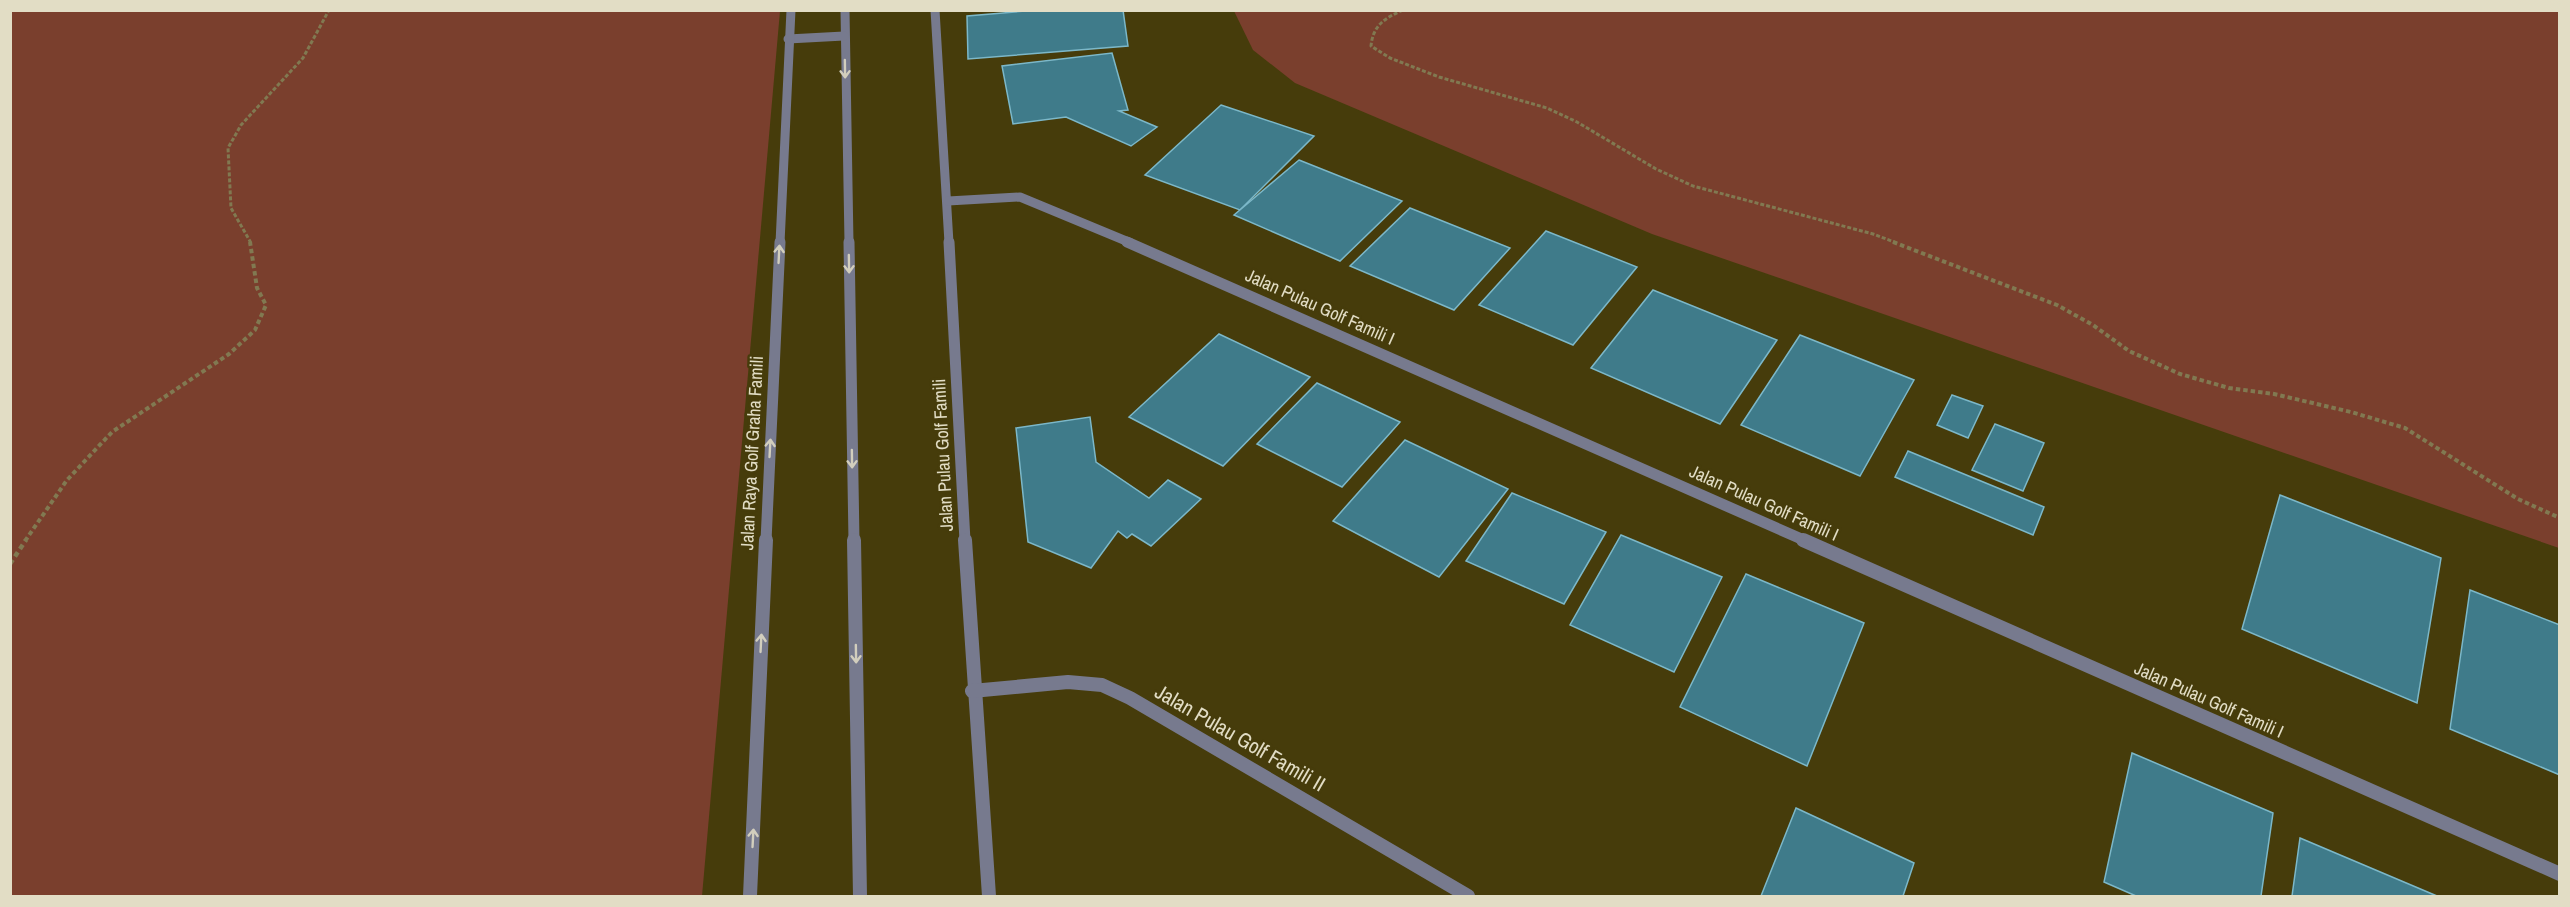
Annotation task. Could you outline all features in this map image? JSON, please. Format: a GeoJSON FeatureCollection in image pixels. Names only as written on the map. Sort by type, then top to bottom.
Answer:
{"type":"FeatureCollection","features":[{"type":"Feature","properties":{"kind":"street","name":"Jalan Raya Golf Graha Famili"},"geometry":{"type":"LineString","coordinates":[[750,897],[791,10]]}},
{"type":"Feature","properties":{"kind":"street"},"geometry":{"type":"LineString","coordinates":[[845,10],[860,897]]}},
{"type":"Feature","properties":{"kind":"street","name":"Jalan Pulau Golf Famili"},"geometry":{"type":"LineString","coordinates":[[935,10],[948,201],[972,691],[989,897]]}},
{"type":"Feature","properties":{"kind":"street"},"geometry":{"type":"LineString","coordinates":[[788,39],[844,36]]}},
{"type":"Feature","properties":{"kind":"street","name":"Jalan Pulau Golf Famili I"},"geometry":{"type":"LineString","coordinates":[[948,201],[1020,197],[1035,201],[2559,874]]}},
{"type":"Feature","properties":{"kind":"street","name":"Jalan Pulau Golf Famili II"},"geometry":{"type":"LineString","coordinates":[[972,691],[1068,682],[1102,685],[1130,698],[1467,897]]}},
{"type":"Feature","properties":{"kind":"path"},"geometry":{"type":"LineString","coordinates":[[10,564],[67,480],[112,432],[229,354],[255,330],[266,305],[257,288],[252,245],[231,208],[228,148],[241,125],[303,58],[329,10]]}},
{"type":"Feature","properties":{"kind":"path"},"geometry":{"type":"LineString","coordinates":[[1403,10],[1379,22],[1371,34],[1371,46],[1390,58],[1439,77],[1547,108],[1577,122],[1656,169],[1693,186],[1873,234],[2057,305],[2093,325],[2129,351],[2180,374],[2229,388],[2274,394],[2351,412],[2405,429],[2518,499],[2559,518]]}},
{"type":"Feature","properties":{"kind":"shaded area"},"geometry":{"type":"Polygon","coordinates":[[[10,11],[780,11],[702,896],[11,896],[10,11]]]}},
{"type":"Feature","properties":{"kind":"shaded area"},"geometry":{"type":"Polygon","coordinates":[[[1234,11],[2559,11],[2559,548],[1652,234],[1295,83],[1253,50],[1234,11]]]}},
{"type":"Feature","properties":{"kind":"building"},"geometry":{"type":"Polygon","coordinates":[[[1037,10],[1123,10],[1128,46],[968,59],[967,16],[1037,10]]]}},
{"type":"Feature","properties":{"kind":"building"},"geometry":{"type":"Polygon","coordinates":[[[1112,53],[1128,110],[1119,111],[1157,127],[1131,146],[1066,117],[1013,124],[1002,66],[1112,53]]]}},
{"type":"Feature","properties":{"kind":"building"},"geometry":{"type":"Polygon","coordinates":[[[1221,105],[1314,136],[1240,210],[1145,175],[1221,105]]]}},
{"type":"Feature","properties":{"kind":"building"},"geometry":{"type":"Polygon","coordinates":[[[1299,160],[1402,201],[1340,261],[1234,215],[1299,160]]]}},
{"type":"Feature","properties":{"kind":"building"},"geometry":{"type":"Polygon","coordinates":[[[1410,208],[1510,248],[1454,310],[1350,266],[1410,208]]]}},
{"type":"Feature","properties":{"kind":"building"},"geometry":{"type":"Polygon","coordinates":[[[1546,231],[1637,267],[1573,345],[1479,305],[1546,231]]]}},
{"type":"Feature","properties":{"kind":"building"},"geometry":{"type":"Polygon","coordinates":[[[1653,290],[1777,340],[1720,424],[1591,368],[1653,290]]]}},
{"type":"Feature","properties":{"kind":"building"},"geometry":{"type":"Polygon","coordinates":[[[1219,334],[1310,377],[1223,466],[1129,417],[1219,334]]]}},
{"type":"Feature","properties":{"kind":"building"},"geometry":{"type":"Polygon","coordinates":[[[1800,335],[1914,380],[1860,476],[1741,425],[1800,335]]]}},
{"type":"Feature","properties":{"kind":"building"},"geometry":{"type":"Polygon","coordinates":[[[1317,383],[1400,422],[1342,487],[1257,444],[1317,383]]]}},
{"type":"Feature","properties":{"kind":"building"},"geometry":{"type":"Polygon","coordinates":[[[1952,395],[1983,406],[1968,438],[1937,425],[1952,395]]]}},
{"type":"Feature","properties":{"kind":"building"},"geometry":{"type":"Polygon","coordinates":[[[1090,417],[1096,462],[1149,498],[1168,480],[1201,499],[1151,546],[1132,534],[1127,538],[1118,531],[1091,568],[1028,542],[1016,428],[1090,417]]]}},
{"type":"Feature","properties":{"kind":"building"},"geometry":{"type":"Polygon","coordinates":[[[1995,424],[2044,443],[2023,491],[1972,470],[1995,424]]]}},
{"type":"Feature","properties":{"kind":"building"},"geometry":{"type":"Polygon","coordinates":[[[1405,440],[1508,489],[1439,577],[1333,521],[1405,440]]]}},
{"type":"Feature","properties":{"kind":"building"},"geometry":{"type":"Polygon","coordinates":[[[1908,451],[2044,507],[2033,535],[1895,477],[1908,451]]]}},
{"type":"Feature","properties":{"kind":"building"},"geometry":{"type":"Polygon","coordinates":[[[1512,493],[1606,532],[1564,604],[1466,561],[1512,493]]]}},
{"type":"Feature","properties":{"kind":"building"},"geometry":{"type":"Polygon","coordinates":[[[2280,495],[2441,558],[2417,703],[2242,629],[2280,495]]]}},
{"type":"Feature","properties":{"kind":"building"},"geometry":{"type":"Polygon","coordinates":[[[1621,535],[1722,577],[1674,672],[1570,625],[1621,535]]]}},
{"type":"Feature","properties":{"kind":"building"},"geometry":{"type":"Polygon","coordinates":[[[1746,574],[1864,623],[1807,766],[1680,707],[1746,574]]]}},
{"type":"Feature","properties":{"kind":"building"},"geometry":{"type":"Polygon","coordinates":[[[2470,590],[2560,625],[2560,775],[2450,729],[2470,590]]]}},
{"type":"Feature","properties":{"kind":"building"},"geometry":{"type":"Polygon","coordinates":[[[2132,753],[2273,813],[2261,896],[2136,896],[2104,882],[2132,753]]]}},
{"type":"Feature","properties":{"kind":"building"},"geometry":{"type":"Polygon","coordinates":[[[1796,808],[1914,863],[1903,896],[1761,896],[1796,808]]]}},
{"type":"Feature","properties":{"kind":"building"},"geometry":{"type":"Polygon","coordinates":[[[2300,838],[2437,896],[2292,896],[2300,838]]]}}]}
